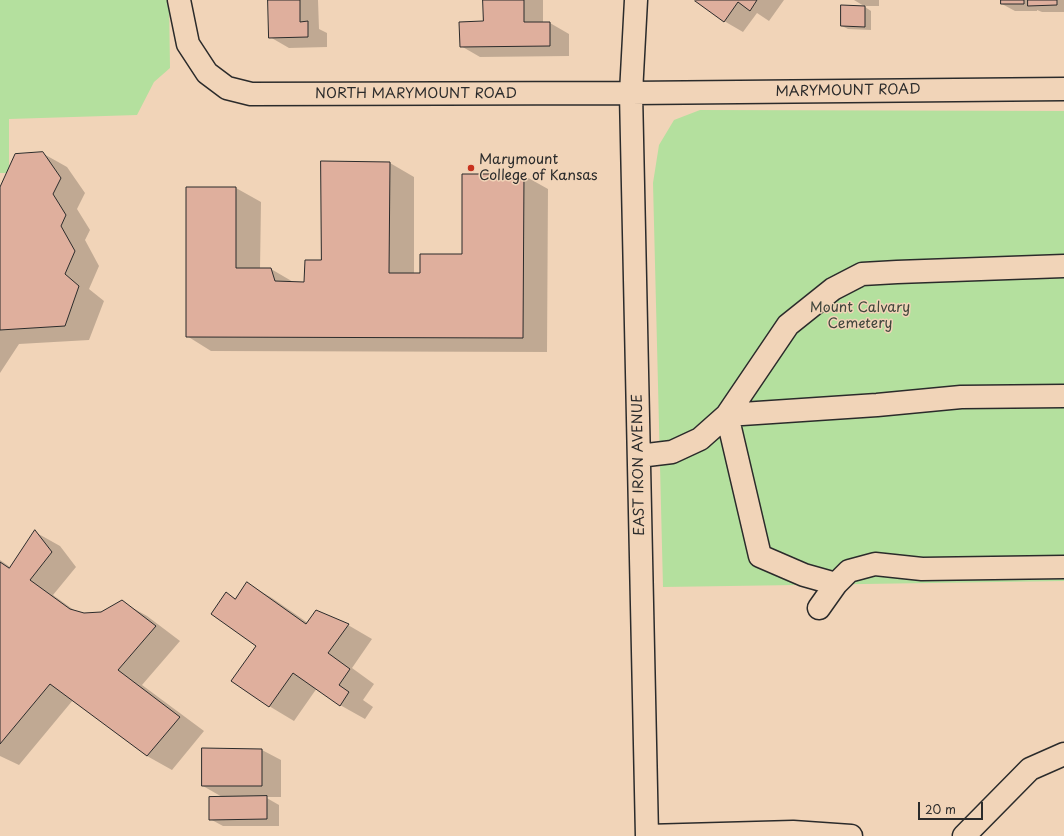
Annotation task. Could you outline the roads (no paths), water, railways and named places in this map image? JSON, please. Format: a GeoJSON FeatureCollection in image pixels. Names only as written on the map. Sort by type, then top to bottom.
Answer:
{"type":"FeatureCollection","features":[{"type":"Feature","properties":{"kind":"street","name":"NORTH MARYMOUNT ROAD"},"geometry":{"type":"LineString","coordinates":[[179,0],[188,44],[206,73],[227,88],[251,94],[631,93]]}},
{"type":"Feature","properties":{"kind":"street","name":"EAST IRON AVENUE"},"geometry":{"type":"LineString","coordinates":[[636,0],[631,93],[647,836]]}},
{"type":"Feature","properties":{"kind":"street","name":"MARYMOUNT ROAD"},"geometry":{"type":"LineString","coordinates":[[631,93],[1064,89]]}},
{"type":"Feature","properties":{"kind":"street"},"geometry":{"type":"LineString","coordinates":[[639,456],[672,452],[700,439],[727,415],[788,325],[833,289],[862,274],[1064,266]]}},
{"type":"Feature","properties":{"kind":"street"},"geometry":{"type":"LineString","coordinates":[[727,415],[960,397],[1064,396]]}},
{"type":"Feature","properties":{"kind":"street"},"geometry":{"type":"LineString","coordinates":[[727,415],[760,556],[804,575],[836,584]]}},
{"type":"Feature","properties":{"kind":"street"},"geometry":{"type":"LineString","coordinates":[[819,608],[836,584],[850,570],[875,564],[922,569],[1064,567]]}},
{"type":"Feature","properties":{"kind":"street"},"geometry":{"type":"LineString","coordinates":[[964,836],[1030,769],[1064,754]]}},
{"type":"Feature","properties":{"kind":"street"},"geometry":{"type":"LineString","coordinates":[[647,836],[793,832],[851,836]]}},
{"type":"Feature","properties":{"kind":"place","name":"Marymount College of Kansas"},"geometry":{"type":"Point","coordinates":[471,168]}},
{"type":"Feature","properties":{"kind":"park label","name":"Mount Calvary Cemetery"},"geometry":{"type":"Point","coordinates":[860,316]}}]}
